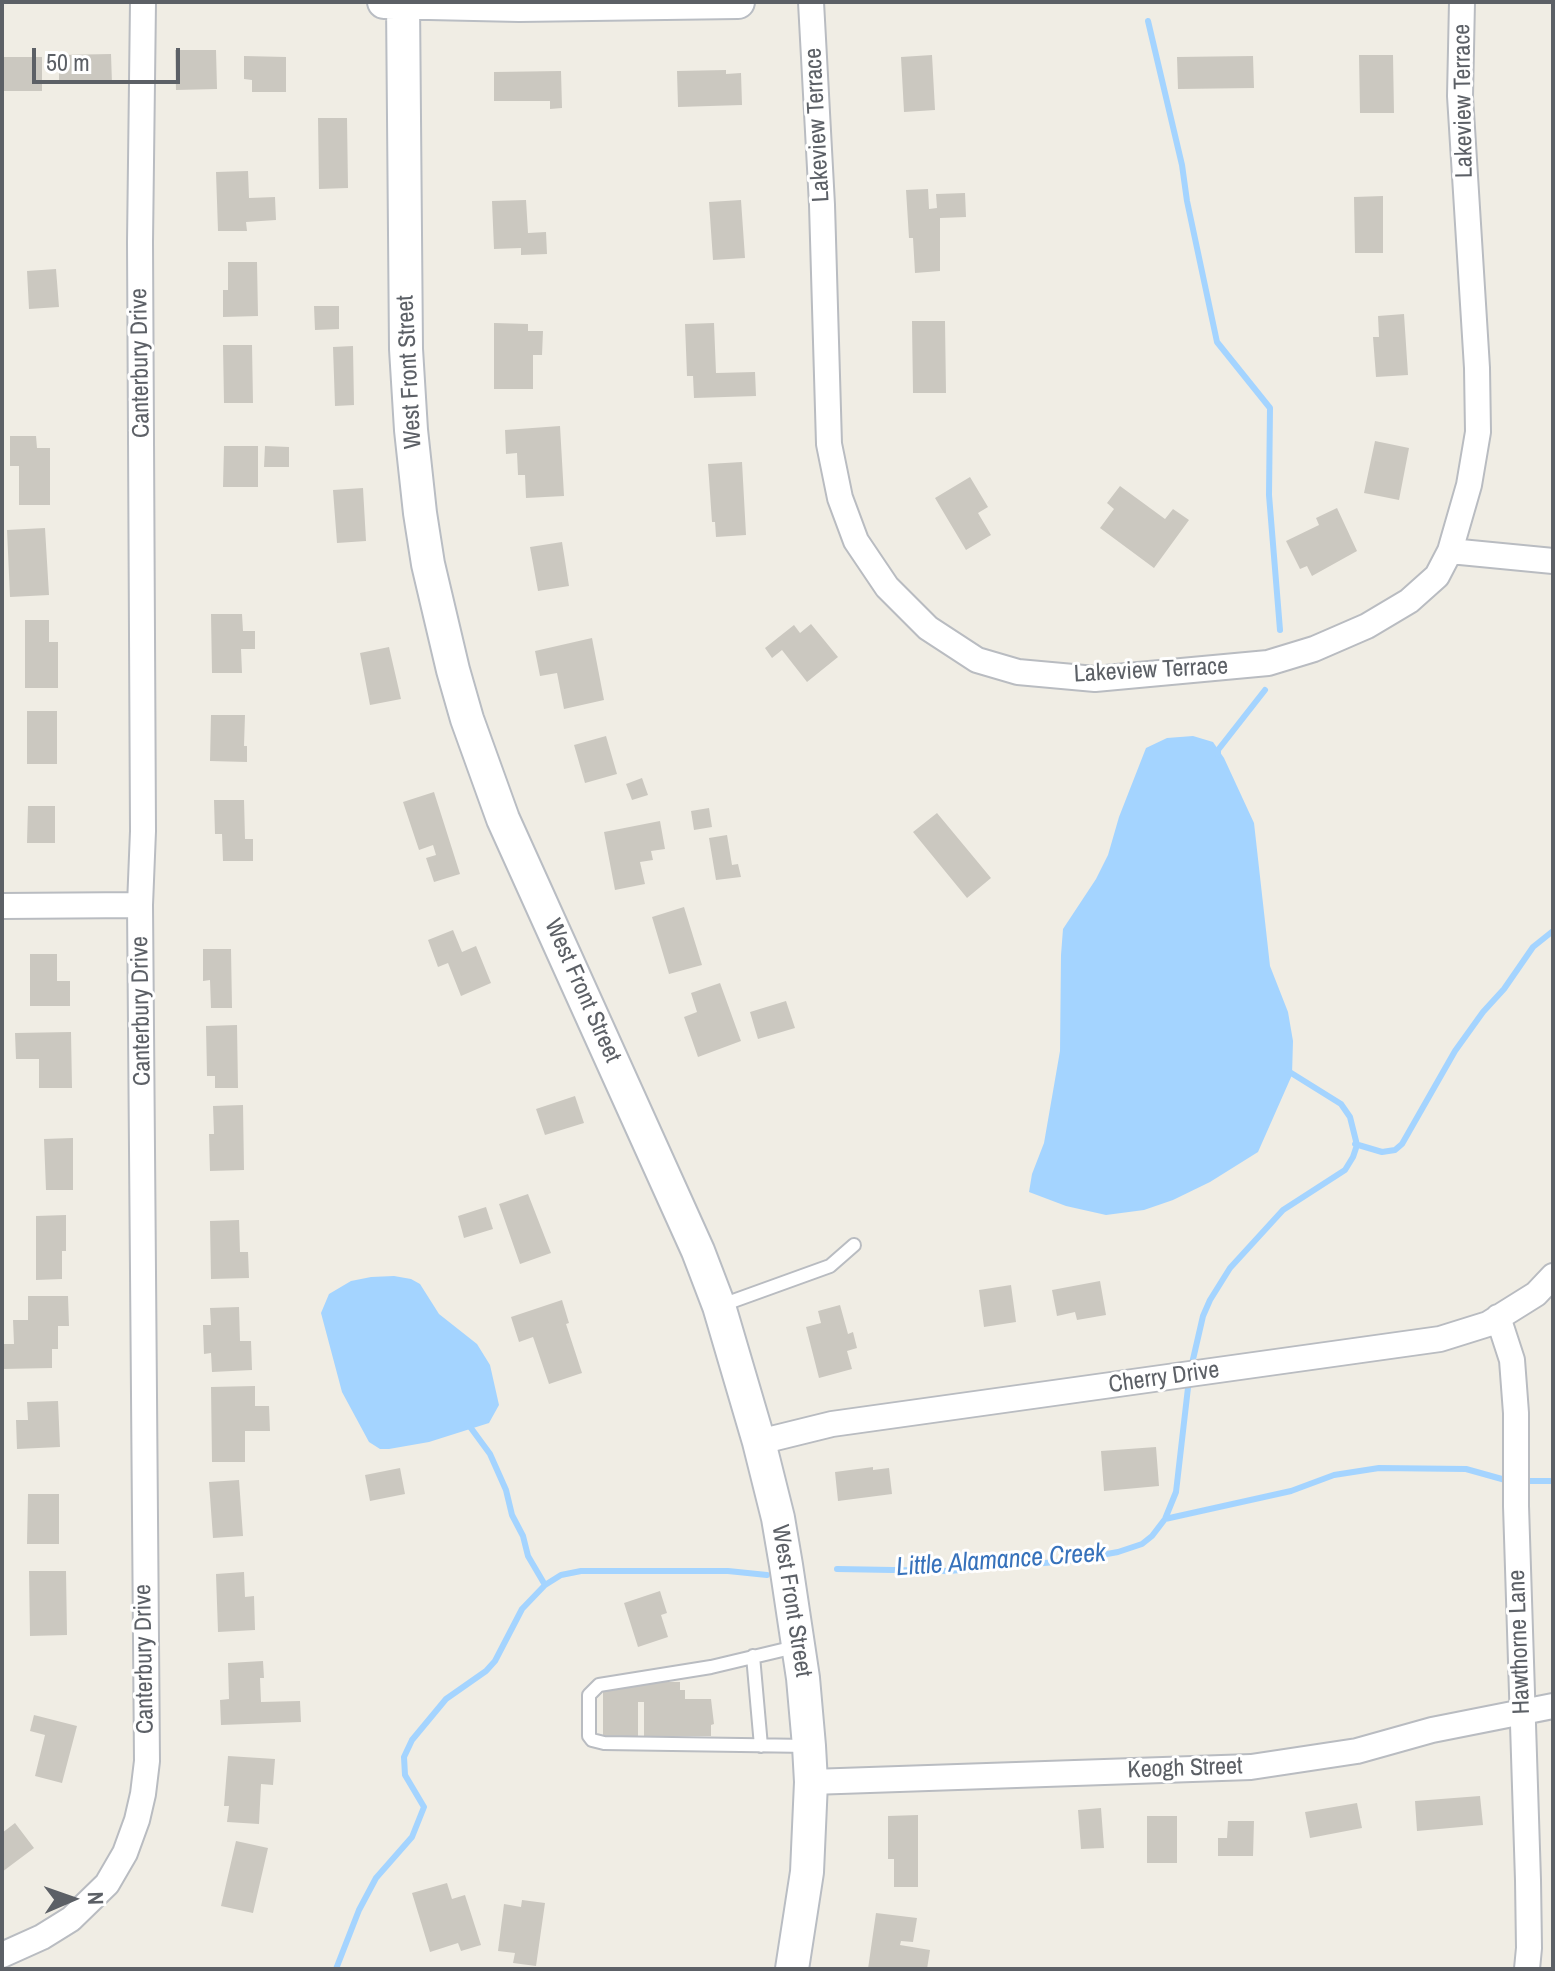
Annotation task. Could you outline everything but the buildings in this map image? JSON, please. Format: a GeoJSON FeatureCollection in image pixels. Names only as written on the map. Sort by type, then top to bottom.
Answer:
{"type":"FeatureCollection","features":[{"type":"Feature","properties":{"kind":"street","name":"Canterbury Drive"},"geometry":{"type":"LineString","coordinates":[[2,1955],[42,1937],[71,1919],[107,1884],[125,1853],[143,1794],[147,1761],[140,905],[143,831],[140,242],[143,2]]}},
{"type":"Feature","properties":{"kind":"street"},"geometry":{"type":"LineString","coordinates":[[396,2],[519,5],[738,2]]}},
{"type":"Feature","properties":{"kind":"street","name":"West Front Street"},"geometry":{"type":"LineString","coordinates":[[396,2],[407,380],[420,513],[439,615],[467,719],[503,819],[671,1188],[719,1306],[759,1442],[778,1518],[799,1646],[809,1746],[811,1782],[807,1872],[792,1969]]}},
{"type":"Feature","properties":{"kind":"street","name":"Lakeview Terrace"},"geometry":{"type":"LineString","coordinates":[[811,2],[822,205],[829,444],[840,498],[856,541],[887,587],[928,628],[977,660],[1018,672],[1095,679],[1268,663],[1327,644],[1367,626],[1409,601],[1437,576],[1450,551],[1469,485],[1478,432],[1477,368],[1460,96],[1462,2]]}},
{"type":"Feature","properties":{"kind":"street"},"geometry":{"type":"LineString","coordinates":[[1450,551],[1553,561]]}},
{"type":"Feature","properties":{"kind":"street"},"geometry":{"type":"LineString","coordinates":[[2,906],[140,905]]}},
{"type":"Feature","properties":{"kind":"street","name":"Cherry Drive"},"geometry":{"type":"LineString","coordinates":[[759,1442],[832,1424],[1440,1339],[1488,1324],[1536,1294],[1553,1276]]}},
{"type":"Feature","properties":{"kind":"street","name":"Hawthorne Lane"},"geometry":{"type":"LineString","coordinates":[[1498,1317],[1512,1360],[1516,1413],[1528,1894],[1527,1969]]}},
{"type":"Feature","properties":{"kind":"street","name":"Keogh Street"},"geometry":{"type":"LineString","coordinates":[[811,1782],[1251,1767],[1357,1751],[1432,1730],[1553,1706]]}},
{"type":"Feature","properties":{"kind":"lane"},"geometry":{"type":"LineString","coordinates":[[719,1306],[830,1266],[854,1245]]}},
{"type":"Feature","properties":{"kind":"lane"},"geometry":{"type":"LineString","coordinates":[[799,1646],[649,1678],[599,1685],[593,1689],[588,1702],[589,1736],[604,1743],[809,1746]]}},
{"type":"Feature","properties":{"kind":"lane"},"geometry":{"type":"LineString","coordinates":[[753,1656],[761,1746]]}},
{"type":"Feature","properties":{"kind":"water"},"geometry":{"type":"Polygon","coordinates":[[[1193,736],[1213,742],[1224,758],[1254,823],[1270,966],[1288,1012],[1293,1041],[1292,1075],[1258,1152],[1210,1182],[1144,1210],[1106,1215],[1066,1206],[1029,1192],[1032,1174],[1044,1143],[1060,1051],[1063,929],[1108,855],[1146,748],[1167,738],[1193,736]]]}},
{"type":"Feature","properties":{"kind":"water"},"geometry":{"type":"Polygon","coordinates":[[[394,1276],[420,1284],[439,1314],[477,1344],[490,1365],[499,1405],[489,1423],[429,1442],[389,1449],[380,1449],[369,1442],[342,1392],[321,1313],[329,1294],[351,1281],[394,1276]]]}},
{"type":"Feature","properties":{"kind":"waterway"},"geometry":{"type":"LineString","coordinates":[[1148,21],[1182,165],[1217,342],[1270,408],[1269,495],[1280,630]]}},
{"type":"Feature","properties":{"kind":"waterway"},"geometry":{"type":"LineString","coordinates":[[1218,755],[1218,750],[1265,690]]}},
{"type":"Feature","properties":{"kind":"waterway","name":"Little Alamance Creek"},"geometry":{"type":"LineString","coordinates":[[1355,1144],[1382,1152],[1395,1150],[1402,1144],[1455,1051],[1533,947],[1553,931]]}},
{"type":"Feature","properties":{"kind":"waterway","name":"Little Alamance Creek"},"geometry":{"type":"LineString","coordinates":[[1191,1368],[1203,1316],[1230,1268],[1283,1210],[1345,1170],[1357,1145],[1350,1117],[1341,1104],[1288,1071]]}},
{"type":"Feature","properties":{"kind":"waterway","name":"Little Alamance Creek"},"geometry":{"type":"LineString","coordinates":[[837,1569],[948,1571],[1068,1561],[1118,1552],[1142,1544],[1165,1519],[1176,1492],[1189,1379]]}},
{"type":"Feature","properties":{"kind":"waterway"},"geometry":{"type":"LineString","coordinates":[[468,1424],[490,1454],[506,1490],[528,1556],[545,1585]]}},
{"type":"Feature","properties":{"kind":"waterway"},"geometry":{"type":"LineString","coordinates":[[1165,1519],[1291,1491],[1334,1475],[1379,1468],[1466,1469],[1509,1481]]}},
{"type":"Feature","properties":{"kind":"waterway"},"geometry":{"type":"LineString","coordinates":[[1520,1481],[1553,1481]]}},
{"type":"Feature","properties":{"kind":"waterway","name":"Little Alamance Creek"},"geometry":{"type":"LineString","coordinates":[[336,1969],[359,1910],[376,1878],[412,1837],[424,1807],[405,1775],[404,1757],[412,1740],[446,1699],[495,1661],[522,1609],[545,1585],[561,1575],[581,1571],[728,1571],[767,1575]]}}]}
